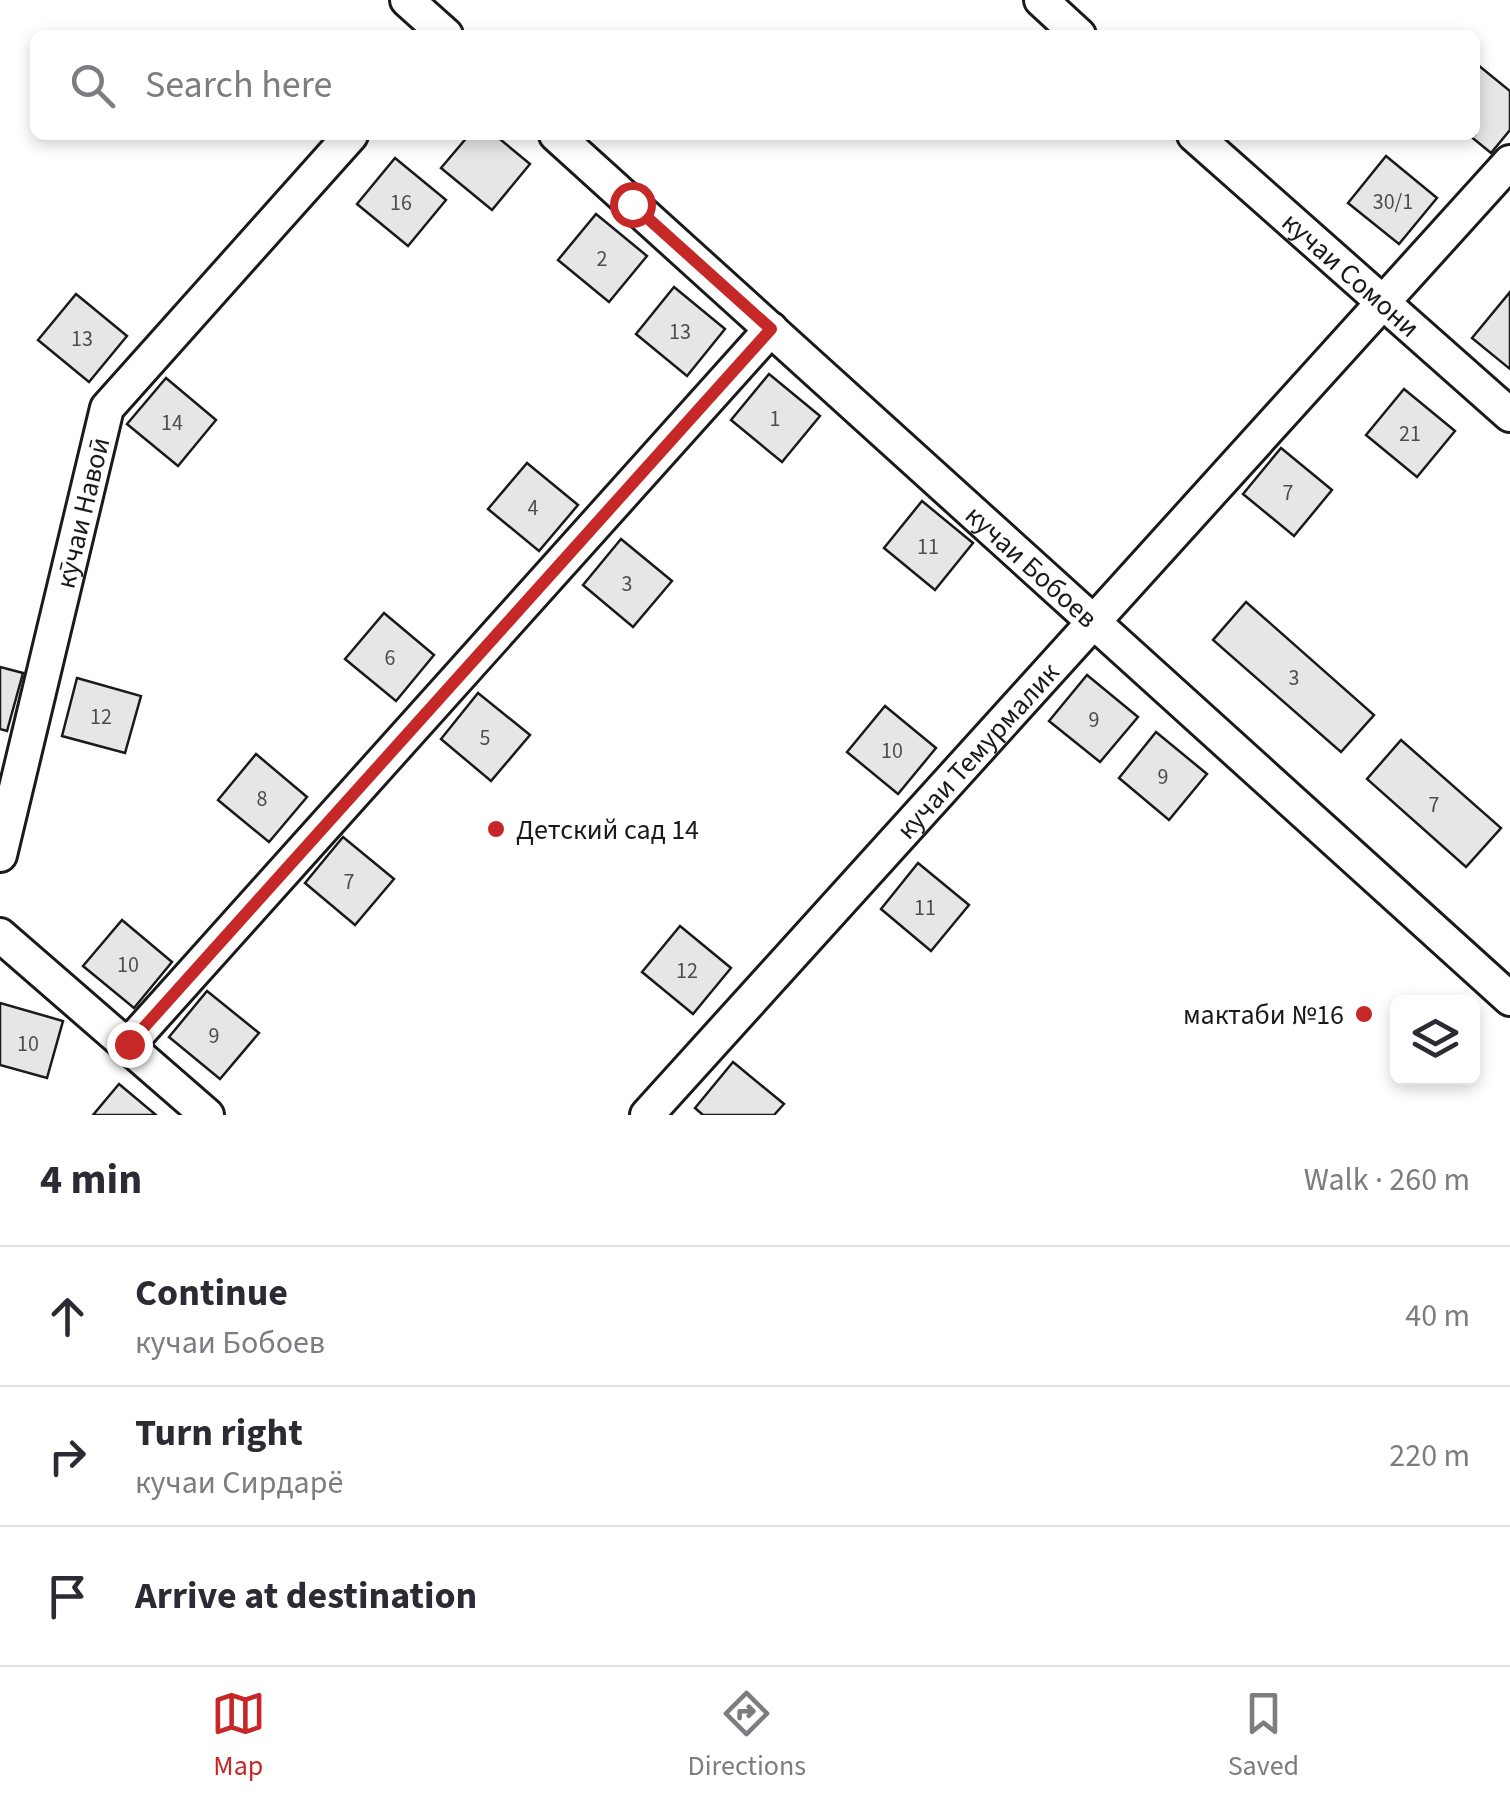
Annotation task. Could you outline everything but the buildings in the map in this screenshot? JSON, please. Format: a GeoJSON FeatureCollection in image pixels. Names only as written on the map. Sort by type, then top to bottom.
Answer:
{"type":"FeatureCollection","features":[{"type":"Feature","properties":{"kind":"street"},"geometry":{"type":"LineString","coordinates":[[407,0],[439,30]]}},
{"type":"Feature","properties":{"kind":"street"},"geometry":{"type":"LineString","coordinates":[[1041,0],[1074,30]]}},
{"type":"Feature","properties":{"kind":"street","name":"кӯчаи Навоӣ"},"geometry":{"type":"LineString","coordinates":[[0,855],[107,408],[347,140]]}},
{"type":"Feature","properties":{"kind":"street","name":"кучаи Бобоев"},"geometry":{"type":"LineString","coordinates":[[562,140],[1510,999]]}},
{"type":"Feature","properties":{"kind":"street","name":"кучаи Сомони"},"geometry":{"type":"LineString","coordinates":[[1200,140],[1510,415]]}},
{"type":"Feature","properties":{"kind":"street","name":"кучаи Темурмалик"},"geometry":{"type":"LineString","coordinates":[[647,1115],[1510,162]]}},
{"type":"Feature","properties":{"kind":"street"},"geometry":{"type":"LineString","coordinates":[[129,1044],[771,329]]}},
{"type":"Feature","properties":{"kind":"street"},"geometry":{"type":"LineString","coordinates":[[0,934],[207,1115]]}},
{"type":"Feature","properties":{"kind":"place","name":"Детский сад 14"},"geometry":{"type":"Point","coordinates":[496,829]}},
{"type":"Feature","properties":{"kind":"place","name":"мактаби №16"},"geometry":{"type":"Point","coordinates":[1364,1014]}},
{"type":"Feature","properties":{"kind":"route"},"geometry":{"type":"LineString","coordinates":[[129,1044],[771,329],[632,204]]}}]}
